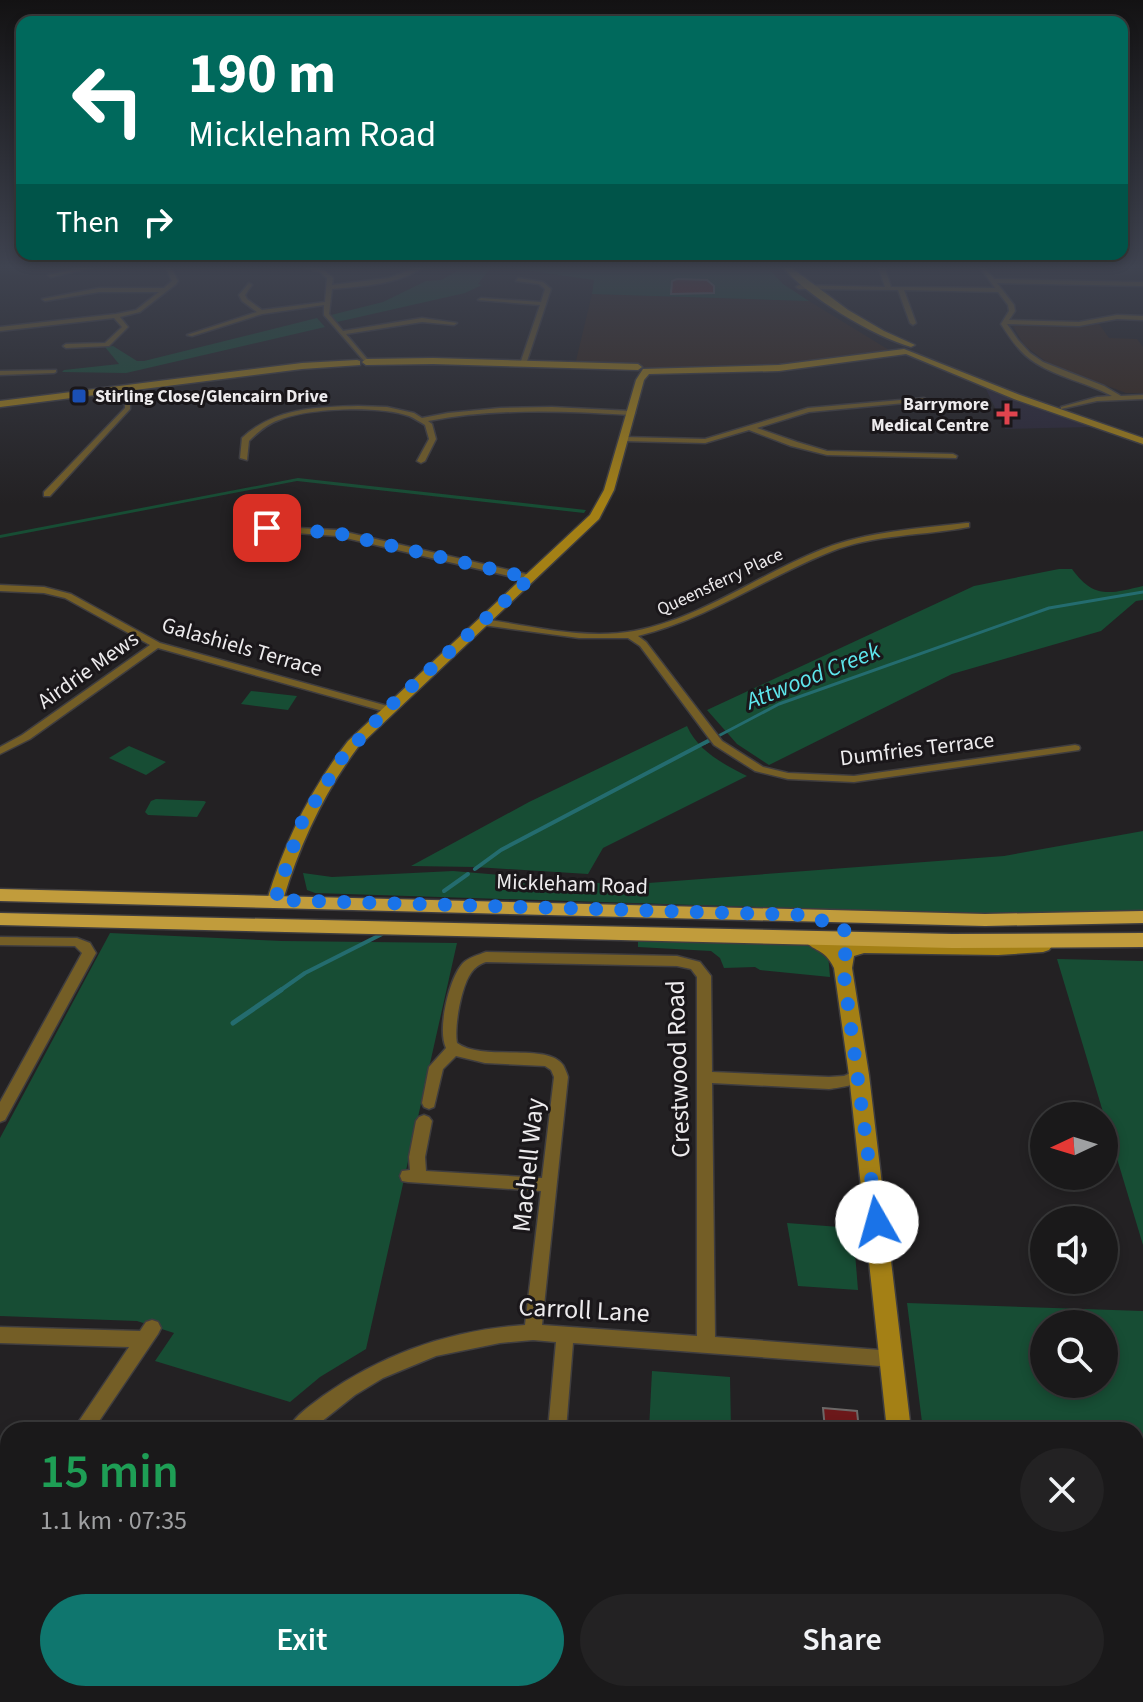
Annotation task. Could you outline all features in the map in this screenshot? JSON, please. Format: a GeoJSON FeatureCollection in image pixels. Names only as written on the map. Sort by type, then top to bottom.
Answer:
{"type":"FeatureCollection","features":[{"type":"Feature","properties":{"kind":"main road","name":"Mickleham Road"},"geometry":{"type":"LineString","coordinates":[[0,895],[1031,921],[1143,917]]}},
{"type":"Feature","properties":{"kind":"main road"},"geometry":{"type":"LineString","coordinates":[[126,898],[114,904],[115,911],[121,916],[180,923]]}},
{"type":"Feature","properties":{"kind":"main road"},"geometry":{"type":"LineString","coordinates":[[805,915],[844,928],[846,953]]}},
{"type":"Feature","properties":{"kind":"main road"},"geometry":{"type":"LineString","coordinates":[[0,919],[811,938],[846,953],[1143,940]]}},
{"type":"Feature","properties":{"kind":"street"},"geometry":{"type":"LineString","coordinates":[[66,346],[90,345]]}},
{"type":"Feature","properties":{"kind":"street"},"geometry":{"type":"LineString","coordinates":[[350,345],[360,360]]}},
{"type":"Feature","properties":{"kind":"street"},"geometry":{"type":"LineString","coordinates":[[523,364],[530,345]]}},
{"type":"Feature","properties":{"kind":"street"},"geometry":{"type":"LineString","coordinates":[[900,345],[1059,409],[1143,438]]}},
{"type":"Feature","properties":{"kind":"street"},"geometry":{"type":"LineString","coordinates":[[901,345],[906,349]]}},
{"type":"Feature","properties":{"kind":"street"},"geometry":{"type":"LineString","coordinates":[[1015,345],[1028,357],[1118,397]]}},
{"type":"Feature","properties":{"kind":"street"},"geometry":{"type":"LineString","coordinates":[[0,404],[360,360],[642,371],[779,368],[906,349]]}},
{"type":"Feature","properties":{"kind":"street"},"geometry":{"type":"LineString","coordinates":[[0,373],[54,371]]}},
{"type":"Feature","properties":{"kind":"street"},"geometry":{"type":"LineString","coordinates":[[275,900],[292,844],[312,802],[342,758],[387,709],[595,517],[609,490],[642,371]]}},
{"type":"Feature","properties":{"kind":"street"},"geometry":{"type":"LineString","coordinates":[[47,494],[128,408],[127,388]]}},
{"type":"Feature","properties":{"kind":"street"},"geometry":{"type":"LineString","coordinates":[[1059,409],[1118,397],[1143,397]]}},
{"type":"Feature","properties":{"kind":"street"},"geometry":{"type":"LineString","coordinates":[[624,439],[687,443],[721,438],[808,410],[924,400]]}},
{"type":"Feature","properties":{"kind":"street"},"geometry":{"type":"LineString","coordinates":[[422,420],[459,412],[510,407],[631,413]]}},
{"type":"Feature","properties":{"kind":"street"},"geometry":{"type":"LineString","coordinates":[[244,458],[245,440],[259,426],[284,415],[313,409],[382,409],[429,423],[434,433],[433,446],[421,461]]}},
{"type":"Feature","properties":{"kind":"street"},"geometry":{"type":"LineString","coordinates":[[751,428],[827,453],[953,456]]}},
{"type":"Feature","properties":{"kind":"street","name":"Queensferry Place"},"geometry":{"type":"LineString","coordinates":[[483,622],[601,635],[631,635],[691,617],[827,550],[851,542],[966,525]]}},
{"type":"Feature","properties":{"kind":"street"},"geometry":{"type":"LineString","coordinates":[[241,527],[337,533],[530,578]]}},
{"type":"Feature","properties":{"kind":"street","name":"Galashiels Terrace"},"geometry":{"type":"LineString","coordinates":[[0,588],[44,590],[68,596],[157,645],[387,709]]}},
{"type":"Feature","properties":{"kind":"street","name":"Dumfries Terrace"},"geometry":{"type":"LineString","coordinates":[[631,635],[643,644],[718,743],[759,769],[788,776],[854,779],[1075,748]]}},
{"type":"Feature","properties":{"kind":"street","name":"Airdrie Mews"},"geometry":{"type":"LineString","coordinates":[[0,751],[26,737],[157,645]]}},
{"type":"Feature","properties":{"kind":"street"},"geometry":{"type":"LineString","coordinates":[[811,938],[835,951],[846,953],[898,1422]]}},
{"type":"Feature","properties":{"kind":"street"},"geometry":{"type":"LineString","coordinates":[[0,941],[77,942],[85,946],[89,953],[0,1116]]}},
{"type":"Feature","properties":{"kind":"street","name":"Crestwood Road"},"geometry":{"type":"LineString","coordinates":[[454,1049],[449,1041],[449,1032],[463,971],[476,958],[691,963],[704,976],[706,1345]]}},
{"type":"Feature","properties":{"kind":"street"},"geometry":{"type":"LineString","coordinates":[[429,1103],[436,1067],[454,1049]]}},
{"type":"Feature","properties":{"kind":"street","name":"Machell Way"},"geometry":{"type":"LineString","coordinates":[[454,1049],[469,1055],[541,1059],[557,1067],[561,1081],[533,1332]]}},
{"type":"Feature","properties":{"kind":"street"},"geometry":{"type":"LineString","coordinates":[[705,1077],[829,1083],[846,1081],[859,1075]]}},
{"type":"Feature","properties":{"kind":"street"},"geometry":{"type":"LineString","coordinates":[[424,1121],[413,1176],[550,1185]]}},
{"type":"Feature","properties":{"kind":"street","name":"Carroll Lane"},"geometry":{"type":"LineString","coordinates":[[309,1422],[323,1406],[366,1377],[413,1356],[460,1340],[533,1332],[893,1359]]}},
{"type":"Feature","properties":{"kind":"street"},"geometry":{"type":"LineString","coordinates":[[0,1335],[148,1334],[88,1422]]}},
{"type":"Feature","properties":{"kind":"street"},"geometry":{"type":"LineString","coordinates":[[558,1422],[565,1335]]}},
{"type":"Feature","properties":{"kind":"shaded area"},"geometry":{"type":"Polygon","coordinates":[[[580,345],[882,345],[889,350],[790,365],[687,369],[575,365],[580,345]]]}},
{"type":"Feature","properties":{"kind":"shaded area"},"geometry":{"type":"Polygon","coordinates":[[[1025,345],[1142,345],[1143,393],[1126,393],[1049,364],[1025,345]]]}},
{"type":"Feature","properties":{"kind":"shaded area"},"geometry":{"type":"Polygon","coordinates":[[[986,389],[995,393],[1091,427],[1005,429],[986,389]]]}},
{"type":"Feature","properties":{"kind":"green space"},"geometry":{"type":"Polygon","coordinates":[[[207,345],[245,345],[126,373],[62,372],[119,364],[105,347],[113,346],[137,361],[207,345]]]}},
{"type":"Feature","properties":{"kind":"green space"},"geometry":{"type":"Polygon","coordinates":[[[298,478],[586,510],[584,513],[297,481],[0,538],[0,535],[298,478]]]}},
{"type":"Feature","properties":{"kind":"green space"},"geometry":{"type":"Polygon","coordinates":[[[1072,569],[1088,585],[1103,592],[1143,586],[1143,600],[1136,601],[1101,631],[952,674],[769,765],[737,744],[707,710],[974,586],[1072,569]]]}},
{"type":"Feature","properties":{"kind":"green space"},"geometry":{"type":"Polygon","coordinates":[[[251,691],[297,696],[288,710],[241,704],[251,691]]]}},
{"type":"Feature","properties":{"kind":"green space"},"geometry":{"type":"Polygon","coordinates":[[[687,726],[704,750],[747,776],[603,848],[588,874],[411,866],[529,802],[687,726]]]}},
{"type":"Feature","properties":{"kind":"green space"},"geometry":{"type":"Polygon","coordinates":[[[129,746],[166,762],[146,775],[109,758],[129,746]]]}},
{"type":"Feature","properties":{"kind":"green space"},"geometry":{"type":"Polygon","coordinates":[[[151,801],[206,802],[197,817],[148,815],[145,812],[151,801]]]}},
{"type":"Feature","properties":{"kind":"green space"},"geometry":{"type":"Polygon","coordinates":[[[1143,831],[1143,910],[1078,914],[949,913],[315,893],[307,890],[303,873],[332,877],[453,871],[622,885],[1004,856],[1143,831]]]}},
{"type":"Feature","properties":{"kind":"green space"},"geometry":{"type":"Polygon","coordinates":[[[110,933],[282,941],[457,943],[366,1349],[320,1377],[290,1402],[155,1361],[174,1333],[137,1321],[0,1316],[0,1138],[110,933]]]}},
{"type":"Feature","properties":{"kind":"green space"},"geometry":{"type":"Polygon","coordinates":[[[638,938],[811,942],[828,954],[830,977],[755,967],[724,968],[720,958],[711,951],[638,947],[638,938]]]}},
{"type":"Feature","properties":{"kind":"green space"},"geometry":{"type":"Polygon","coordinates":[[[1057,959],[1143,961],[1143,1245],[1118,1162],[1118,1102],[1100,1102],[1057,959]]]}},
{"type":"Feature","properties":{"kind":"green space"},"geometry":{"type":"Polygon","coordinates":[[[787,1223],[853,1228],[858,1290],[798,1286],[787,1223]]]}},
{"type":"Feature","properties":{"kind":"green space"},"geometry":{"type":"Polygon","coordinates":[[[907,1303],[1114,1310],[1030,1310],[1030,1398],[1118,1398],[1118,1310],[1143,1311],[1143,1422],[922,1422],[907,1303]]]}},
{"type":"Feature","properties":{"kind":"green space"},"geometry":{"type":"Polygon","coordinates":[[[652,1371],[730,1377],[731,1422],[649,1422],[652,1371]]]}},
{"type":"Feature","properties":{"kind":"building"},"geometry":{"type":"Polygon","coordinates":[[[823,1408],[857,1411],[858,1422],[824,1422],[823,1408]]]}},
{"type":"Feature","properties":{"kind":"waterway","name":"Attwood Creek"},"geometry":{"type":"LineString","coordinates":[[705,743],[779,704],[1049,608],[1143,592]]}},
{"type":"Feature","properties":{"kind":"waterway","name":"Attwood Creek"},"geometry":{"type":"LineString","coordinates":[[475,869],[501,850],[708,741]]}},
{"type":"Feature","properties":{"kind":"waterway","name":"Attwood Creek"},"geometry":{"type":"LineString","coordinates":[[444,891],[468,874]]}},
{"type":"Feature","properties":{"kind":"waterway","name":"Attwood Creek"},"geometry":{"type":"LineString","coordinates":[[278,992],[305,973],[382,934]]}},
{"type":"Feature","properties":{"kind":"waterway","name":"Attwood Creek"},"geometry":{"type":"LineString","coordinates":[[233,1023],[281,990]]}},
{"type":"Feature","properties":{"kind":"place","name":"Stirling Close/Glencairn Drive"},"geometry":{"type":"Point","coordinates":[79,396]}},
{"type":"Feature","properties":{"kind":"place","name":"Barrymore Medical Centre"},"geometry":{"type":"Point","coordinates":[1007,414]}},
{"type":"Feature","properties":{"kind":"route"},"geometry":{"type":"LineString","coordinates":[[267,528],[337,533],[530,578],[353,744],[325,781],[301,824],[275,900],[805,915],[842,927],[848,936],[843,968],[877,1222]]}}]}
